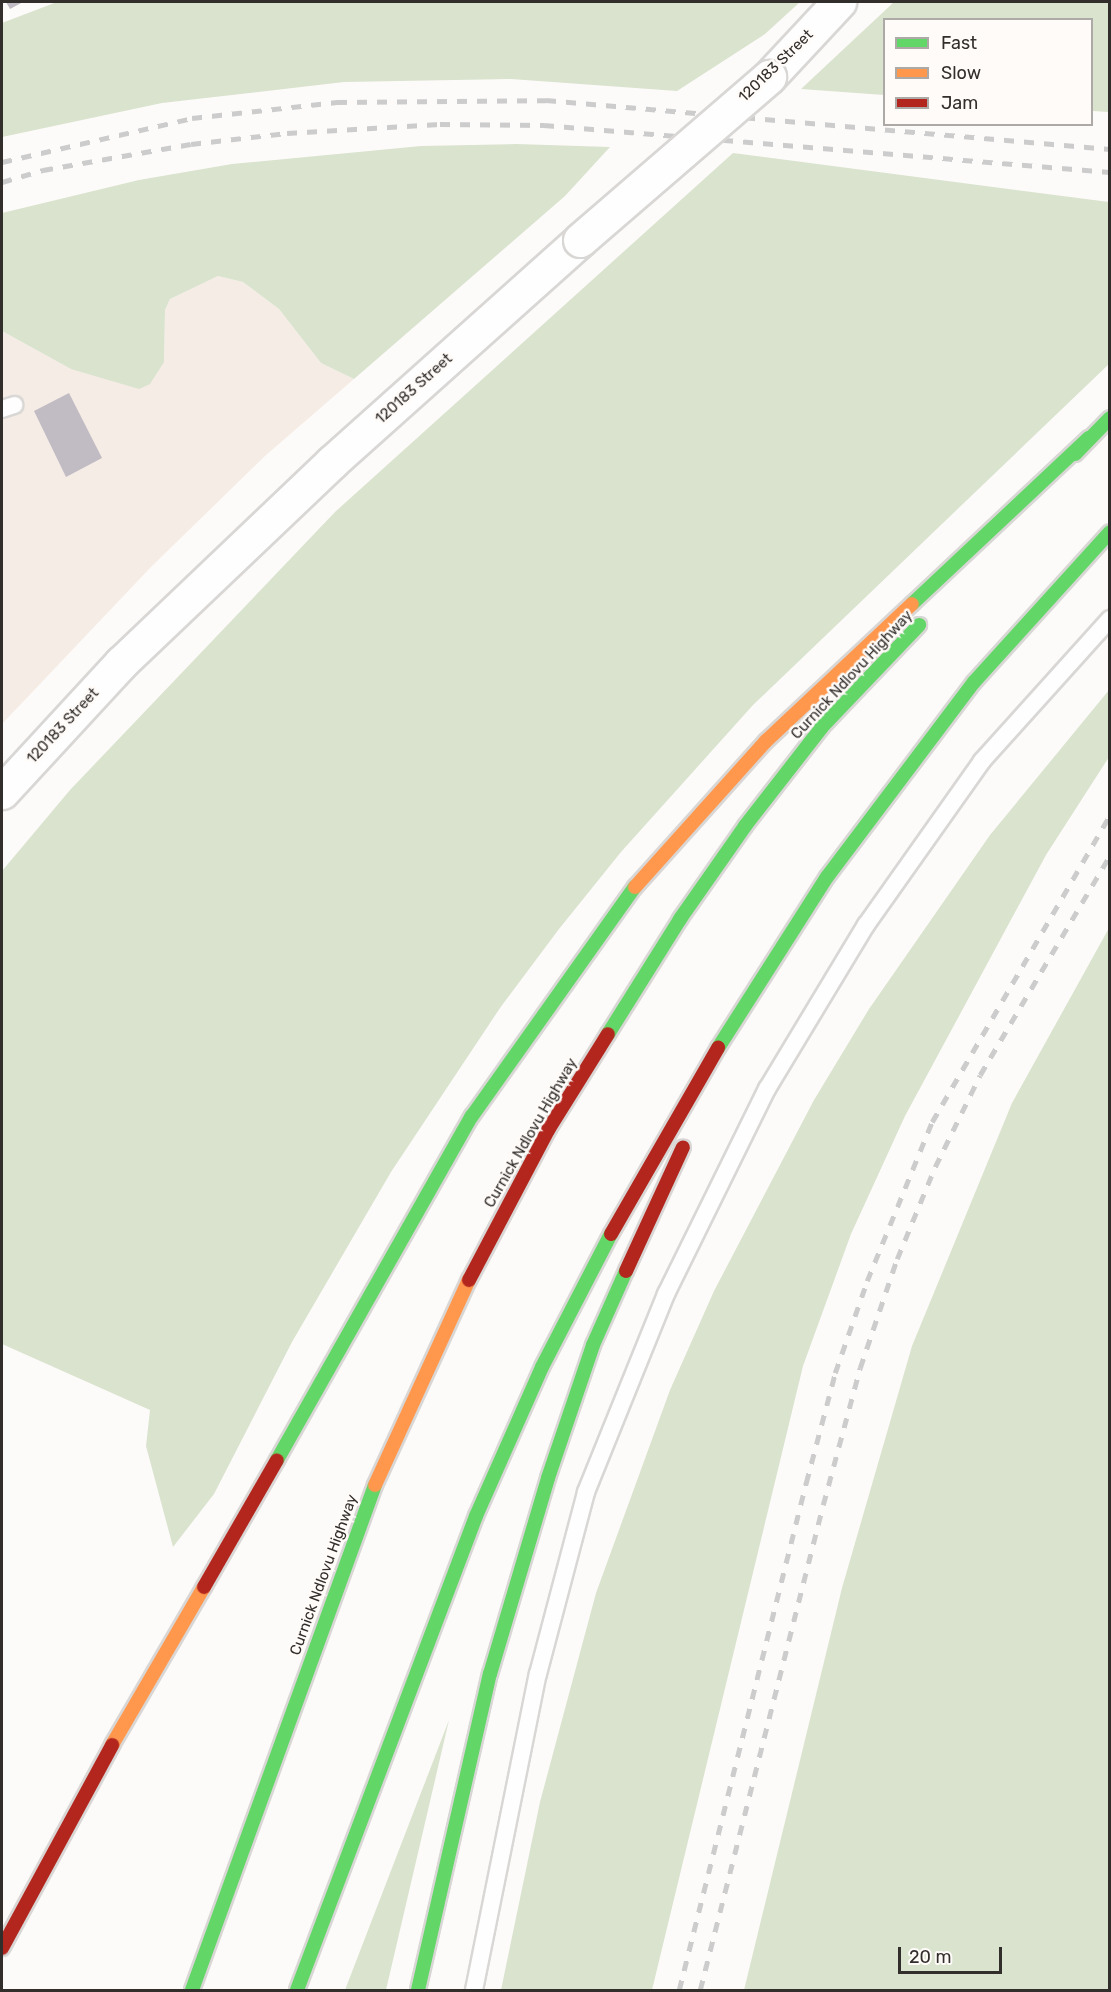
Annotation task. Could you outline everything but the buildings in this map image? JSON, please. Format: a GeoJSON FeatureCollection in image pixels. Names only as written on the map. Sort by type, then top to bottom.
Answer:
{"type":"FeatureCollection","features":[{"type":"Feature","properties":{"kind":"main road"},"geometry":{"type":"LineString","coordinates":[[2,1948],[85,1792],[305,1411],[386,1262],[472,1116],[557,994],[634,888],[765,741],[1110,418]]}},
{"type":"Feature","properties":{"kind":"main road"},"geometry":{"type":"LineString","coordinates":[[969,571],[1089,438]]}},
{"type":"Feature","properties":{"kind":"main road"},"geometry":{"type":"LineString","coordinates":[[297,1990],[476,1516],[542,1367],[600,1253],[758,981],[827,877],[974,682],[1110,532]]}},
{"type":"Feature","properties":{"kind":"main road","name":"Curnick Ndlovu Highway"},"geometry":{"type":"LineString","coordinates":[[192,1990],[380,1470],[423,1371],[488,1241],[548,1130],[680,919],[745,826],[822,727],[929,615]]}},
{"type":"Feature","properties":{"kind":"main road"},"geometry":{"type":"LineString","coordinates":[[700,1110],[758,981]]}},
{"type":"Feature","properties":{"kind":"main road"},"geometry":{"type":"LineString","coordinates":[[418,1990],[490,1674],[548,1478],[593,1345],[690,1131]]}},
{"type":"Feature","properties":{"kind":"street","name":"120183 Street"},"geometry":{"type":"LineString","coordinates":[[2,792],[138,647],[332,462],[580,240],[769,77],[839,2]]}},
{"type":"Feature","properties":{"kind":"lane"},"geometry":{"type":"LineString","coordinates":[[474,1990],[538,1674],[586,1492],[666,1294],[767,1089],[866,925],[982,761],[1110,620]]}},
{"type":"Feature","properties":{"kind":"shaded area"},"geometry":{"type":"Polygon","coordinates":[[[218,276],[243,282],[279,309],[321,363],[354,379],[265,456],[151,567],[2,724],[2,331],[71,369],[164,362],[165,310],[170,299],[218,276]]]}},
{"type":"Feature","properties":{"kind":"green space"},"geometry":{"type":"Polygon","coordinates":[[[57,2],[800,2],[765,34],[677,91],[511,79],[344,82],[162,103],[2,137],[2,23],[57,2]]]}},
{"type":"Feature","properties":{"kind":"green space"},"geometry":{"type":"Polygon","coordinates":[[[894,2],[1109,2],[1109,112],[1093,111],[1093,18],[883,18],[883,95],[801,89],[894,2]]]}},
{"type":"Feature","properties":{"kind":"green space"},"geometry":{"type":"Polygon","coordinates":[[[516,144],[610,147],[565,196],[354,379],[321,363],[279,309],[243,282],[218,276],[170,299],[165,310],[164,362],[150,384],[139,389],[71,369],[2,331],[2,213],[139,180],[232,164],[421,146],[516,144]]]}},
{"type":"Feature","properties":{"kind":"green space"},"geometry":{"type":"Polygon","coordinates":[[[733,153],[1109,202],[1109,364],[753,705],[621,852],[559,929],[500,1008],[391,1172],[292,1342],[214,1494],[173,1547],[146,1446],[150,1410],[2,1344],[2,871],[70,790],[335,512],[733,153]]]}},
{"type":"Feature","properties":{"kind":"green space"},"geometry":{"type":"Polygon","coordinates":[[[1109,690],[1109,757],[1046,855],[905,1116],[851,1234],[803,1366],[652,1990],[501,1990],[540,1802],[596,1593],[670,1390],[714,1291],[814,1100],[869,1009],[990,835],[1109,690]]]}},
{"type":"Feature","properties":{"kind":"green space"},"geometry":{"type":"Polygon","coordinates":[[[1109,928],[1109,1990],[744,1990],[842,1588],[912,1346],[1012,1103],[1109,928]]]}},
{"type":"Feature","properties":{"kind":"green space"},"geometry":{"type":"Polygon","coordinates":[[[449,1720],[386,1990],[345,1990],[449,1720]]]}},
{"type":"Feature","properties":{"kind":"railway"},"geometry":{"type":"LineString","coordinates":[[2,162],[192,118],[337,102],[546,100],[1110,149]]}},
{"type":"Feature","properties":{"kind":"railway"},"geometry":{"type":"LineString","coordinates":[[2,182],[43,170],[191,144],[287,133],[440,124],[544,125],[1110,172]]}},
{"type":"Feature","properties":{"kind":"railway"},"geometry":{"type":"LineString","coordinates":[[679,1990],[835,1373],[867,1281],[932,1122],[1110,815]]}},
{"type":"Feature","properties":{"kind":"railway"},"geometry":{"type":"LineString","coordinates":[[700,1990],[823,1505],[860,1368],[897,1259],[935,1167],[980,1075],[1110,855]]}},
{"type":"Feature","properties":{"kind":"traffic: fast"},"geometry":{"type":"LineString","coordinates":[[1075,454],[1110,418]]}},
{"type":"Feature","properties":{"kind":"traffic: fast"},"geometry":{"type":"LineString","coordinates":[[912,604],[1089,438]]}},
{"type":"Feature","properties":{"kind":"traffic: fast"},"geometry":{"type":"LineString","coordinates":[[718,1048],[827,877],[974,682],[1110,532]]}},
{"type":"Feature","properties":{"kind":"traffic: fast"},"geometry":{"type":"LineString","coordinates":[[608,1034],[680,919],[745,826],[822,727],[919,625]]}},
{"type":"Feature","properties":{"kind":"traffic: fast"},"geometry":{"type":"LineString","coordinates":[[277,1460],[472,1116],[635,887]]}},
{"type":"Feature","properties":{"kind":"traffic: fast"},"geometry":{"type":"LineString","coordinates":[[297,1990],[476,1516],[542,1367],[611,1234]]}},
{"type":"Feature","properties":{"kind":"traffic: fast"},"geometry":{"type":"LineString","coordinates":[[418,1990],[490,1674],[548,1478],[593,1345],[626,1271]]}},
{"type":"Feature","properties":{"kind":"traffic: fast"},"geometry":{"type":"LineString","coordinates":[[192,1990],[375,1485]]}},
{"type":"Feature","properties":{"kind":"traffic: slow"},"geometry":{"type":"LineString","coordinates":[[635,887],[766,741],[912,604]]}},
{"type":"Feature","properties":{"kind":"traffic: slow"},"geometry":{"type":"LineString","coordinates":[[375,1485],[469,1280]]}},
{"type":"Feature","properties":{"kind":"traffic: slow"},"geometry":{"type":"LineString","coordinates":[[112,1745],[204,1587]]}},
{"type":"Feature","properties":{"kind":"traffic: jam"},"geometry":{"type":"LineString","coordinates":[[469,1280],[548,1130],[608,1034]]}},
{"type":"Feature","properties":{"kind":"traffic: jam"},"geometry":{"type":"LineString","coordinates":[[611,1234],[718,1048]]}},
{"type":"Feature","properties":{"kind":"traffic: jam"},"geometry":{"type":"LineString","coordinates":[[626,1271],[683,1147]]}},
{"type":"Feature","properties":{"kind":"traffic: jam"},"geometry":{"type":"LineString","coordinates":[[204,1587],[277,1460]]}},
{"type":"Feature","properties":{"kind":"traffic: jam"},"geometry":{"type":"LineString","coordinates":[[2,1948],[112,1745]]}}]}
